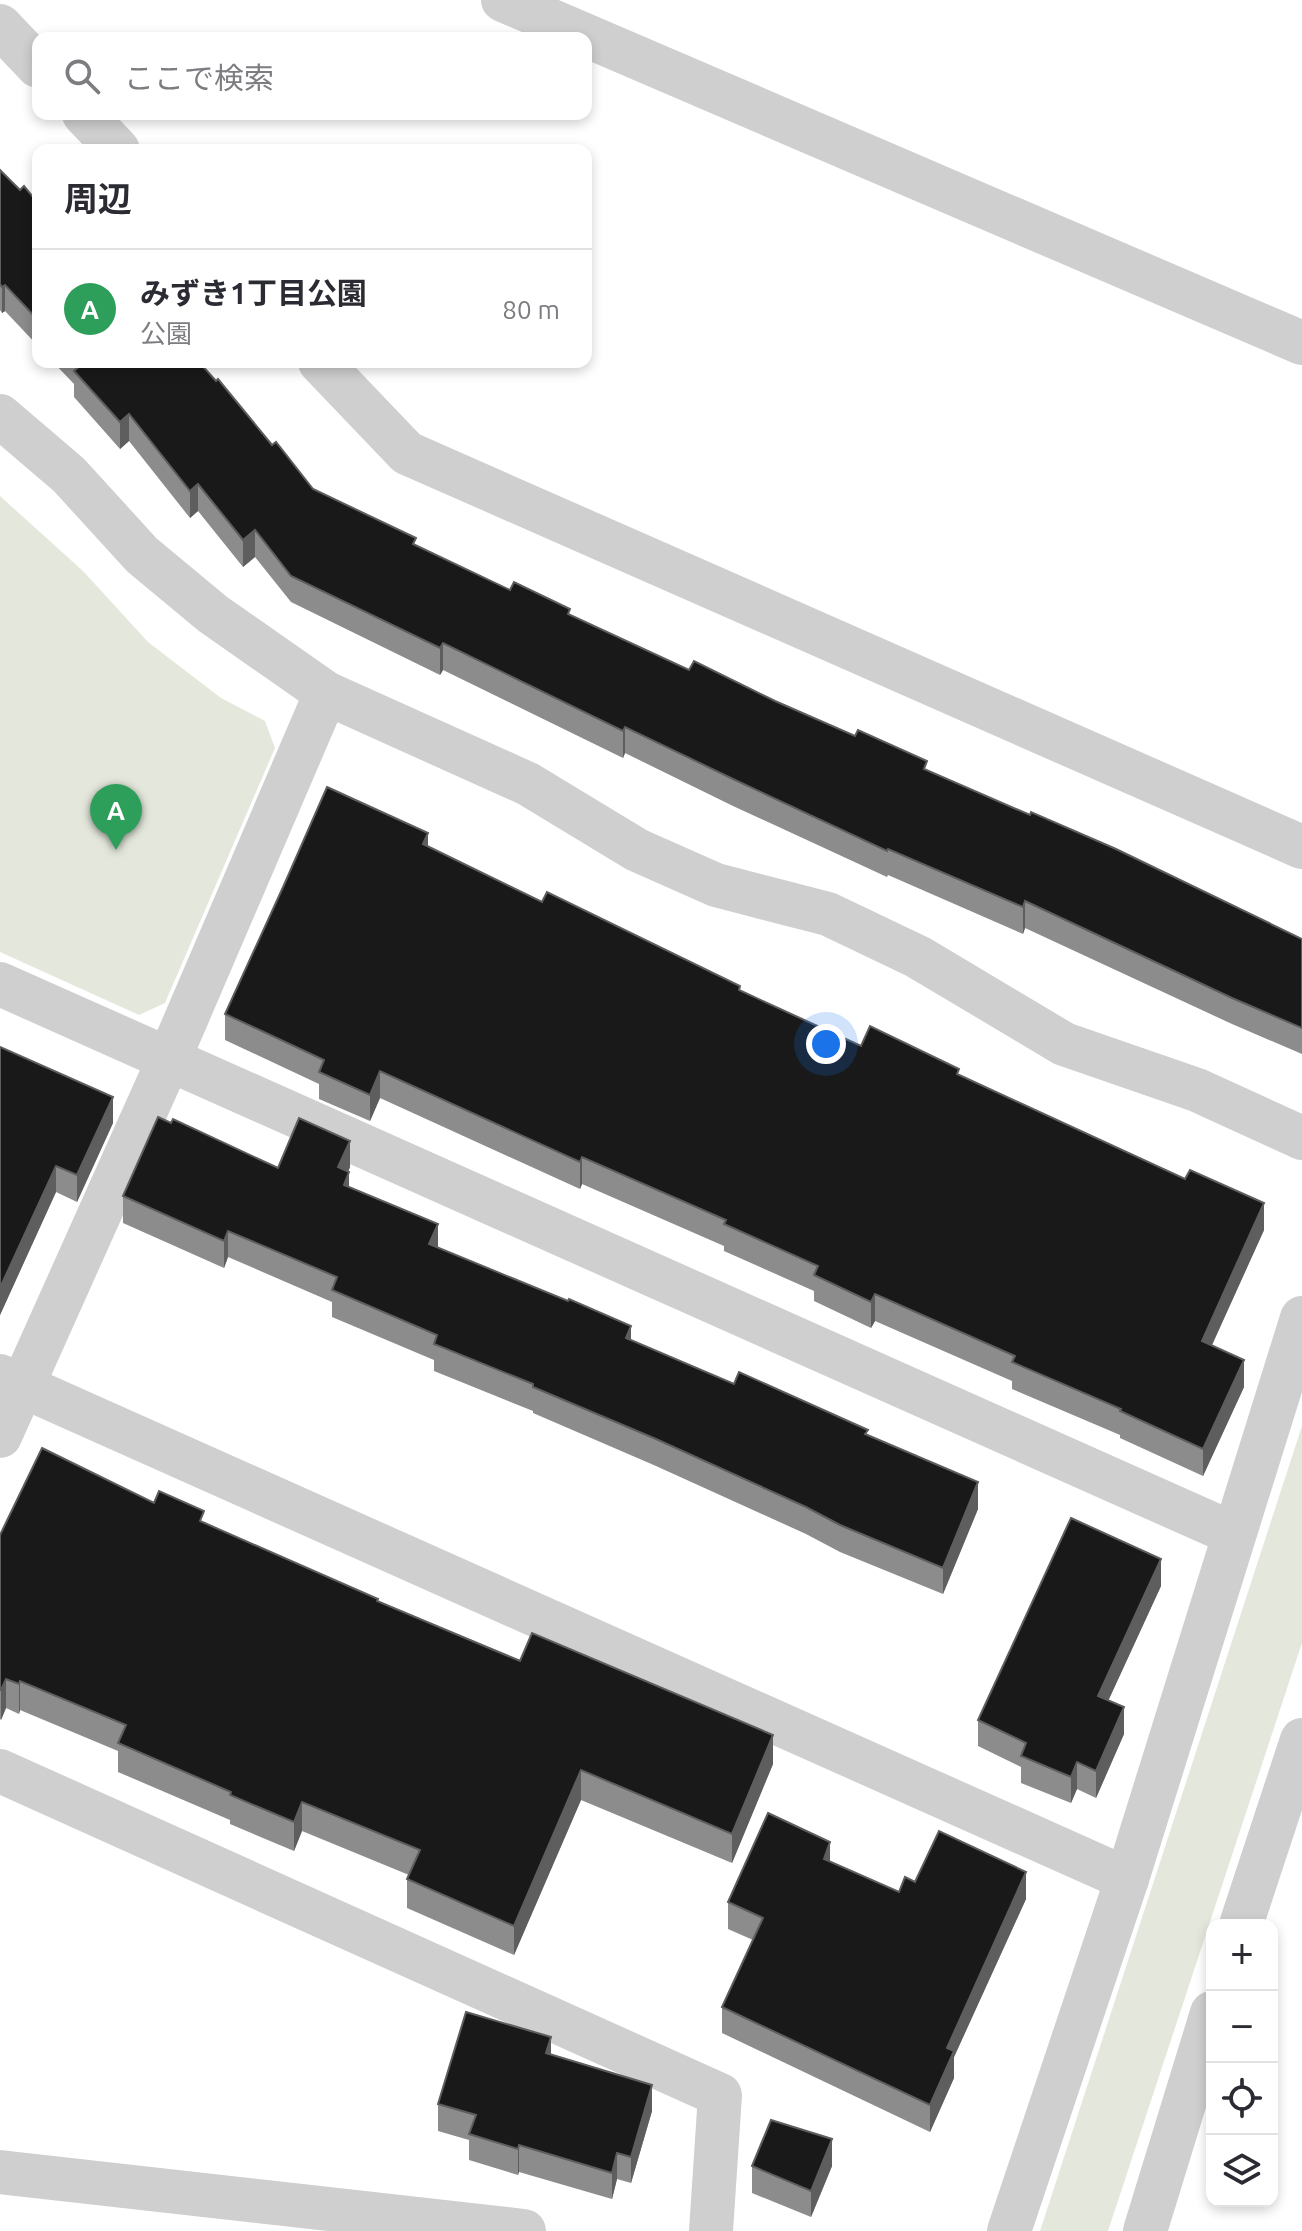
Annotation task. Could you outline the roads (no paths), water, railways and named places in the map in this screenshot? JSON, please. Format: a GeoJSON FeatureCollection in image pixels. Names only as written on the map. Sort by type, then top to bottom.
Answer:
{"type":"FeatureCollection","features":[{"type":"Feature","properties":{"kind":"street"},"geometry":{"type":"LineString","coordinates":[[503,0],[578,32]]}},
{"type":"Feature","properties":{"kind":"street"},"geometry":{"type":"LineString","coordinates":[[0,26],[32,60]]}},
{"type":"Feature","properties":{"kind":"street"},"geometry":{"type":"LineString","coordinates":[[592,38],[1302,343]]}},
{"type":"Feature","properties":{"kind":"street"},"geometry":{"type":"LineString","coordinates":[[90,120],[112,144]]}},
{"type":"Feature","properties":{"kind":"street"},"geometry":{"type":"LineString","coordinates":[[326,368],[407,453],[1302,847]]}},
{"type":"Feature","properties":{"kind":"street"},"geometry":{"type":"LineString","coordinates":[[0,416],[69,475],[142,555],[213,614],[326,693],[528,784],[637,850],[716,885],[828,914],[918,957],[1064,1044],[1197,1090],[1302,1138]]}},
{"type":"Feature","properties":{"kind":"street"},"geometry":{"type":"LineString","coordinates":[[0,1436],[12,1381],[169,1059],[326,693]]}},
{"type":"Feature","properties":{"kind":"street"},"geometry":{"type":"LineString","coordinates":[[0,984],[1234,1534]]}},
{"type":"Feature","properties":{"kind":"street"},"geometry":{"type":"LineString","coordinates":[[1009,2231],[1127,1879],[1302,1318]]}},
{"type":"Feature","properties":{"kind":"street"},"geometry":{"type":"LineString","coordinates":[[12,1381],[1127,1879]]}},
{"type":"Feature","properties":{"kind":"street"},"geometry":{"type":"LineString","coordinates":[[1243,1919],[1302,1740]]}},
{"type":"Feature","properties":{"kind":"street"},"geometry":{"type":"LineString","coordinates":[[0,1771],[720,2095],[711,2231]]}},
{"type":"Feature","properties":{"kind":"street"},"geometry":{"type":"LineString","coordinates":[[1145,2231],[1206,2033]]}},
{"type":"Feature","properties":{"kind":"street"},"geometry":{"type":"LineString","coordinates":[[0,2172],[524,2231]]}},
{"type":"Feature","properties":{"kind":"place","name":"みずき1丁目公園"},"geometry":{"type":"Point","coordinates":[116,850]}}]}
